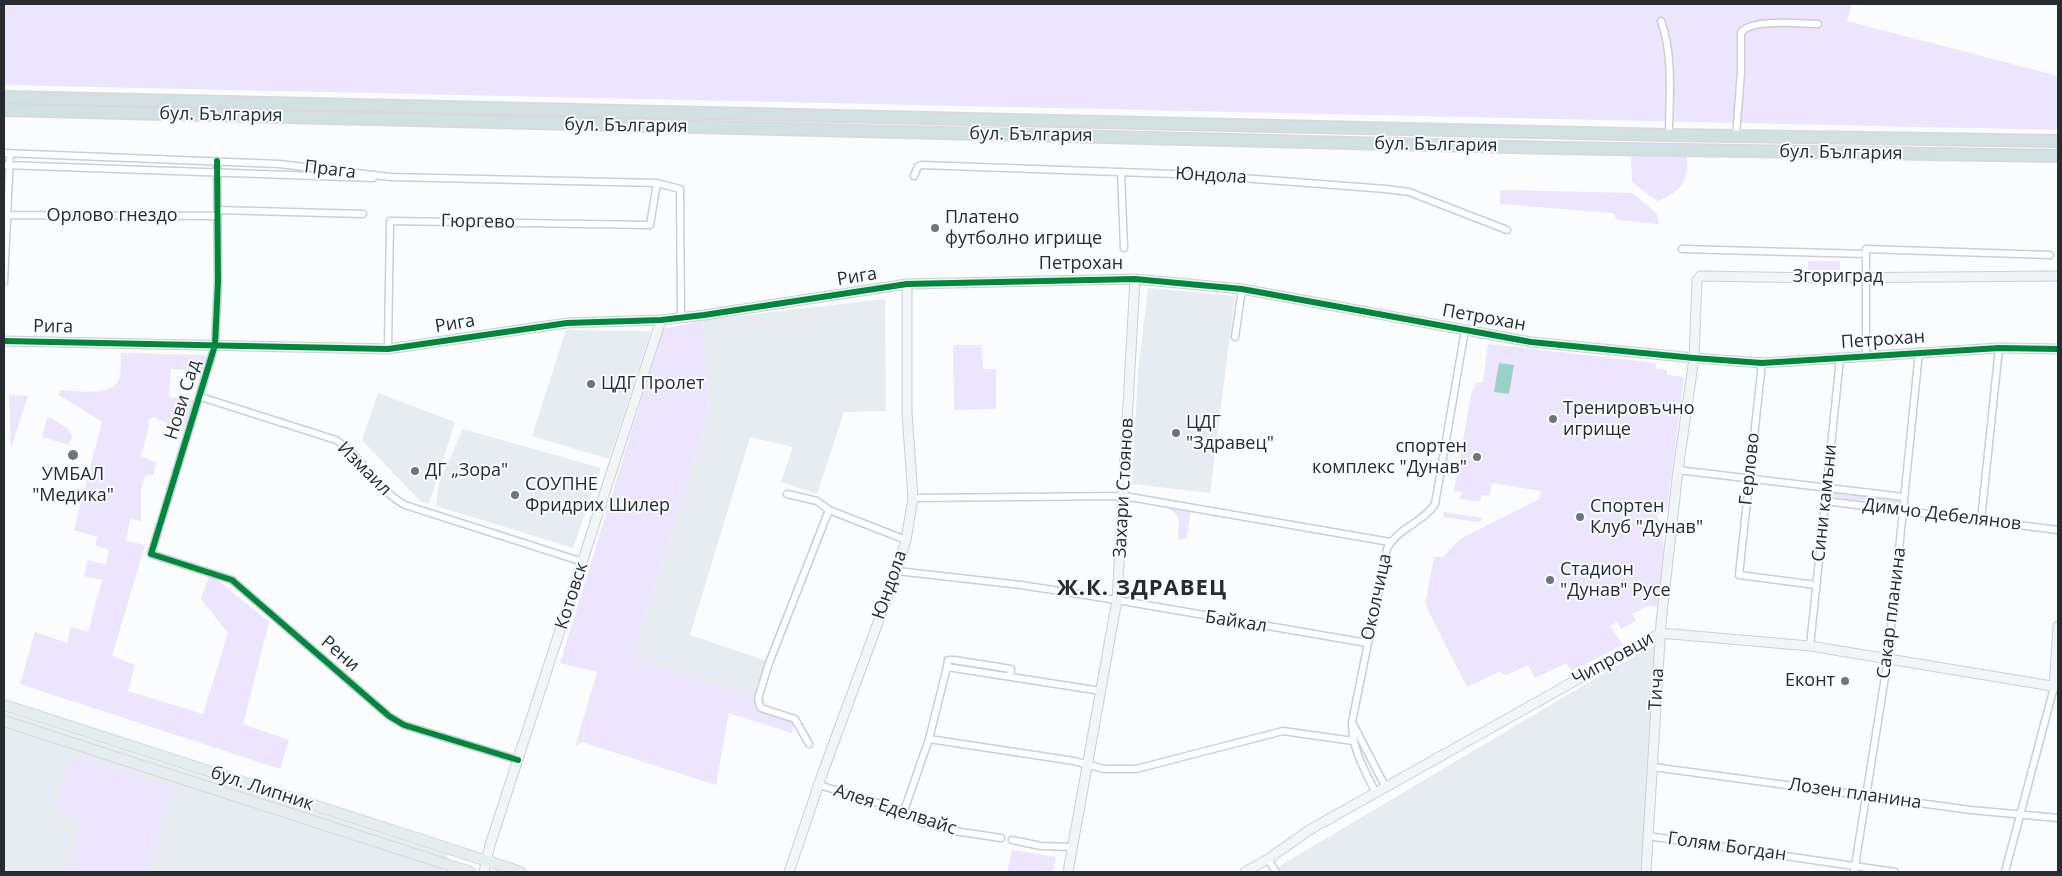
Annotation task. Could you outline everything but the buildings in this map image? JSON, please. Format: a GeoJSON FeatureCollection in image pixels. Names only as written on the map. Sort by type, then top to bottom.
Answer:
{"type":"FeatureCollection","features":[{"type":"Feature","properties":{"kind":"highway","name":"бул. България"},"geometry":{"type":"LineString","coordinates":[[4,96],[1669,136],[2058,141]]}},
{"type":"Feature","properties":{"kind":"highway","name":"бул. България"},"geometry":{"type":"LineString","coordinates":[[4,110],[1555,148],[2058,156]]}},
{"type":"Feature","properties":{"kind":"main road","name":"бул. Липник"},"geometry":{"type":"LineString","coordinates":[[4,705],[521,872]]}},
{"type":"Feature","properties":{"kind":"main road","name":"бул. Липник"},"geometry":{"type":"LineString","coordinates":[[4,721],[470,872]]}},
{"type":"Feature","properties":{"kind":"street"},"geometry":{"type":"LineString","coordinates":[[1661,21],[1666,33],[1669,66],[1669,136]]}},
{"type":"Feature","properties":{"kind":"street"},"geometry":{"type":"LineString","coordinates":[[1736,136],[1741,72],[1741,33],[1744,28],[1751,25],[1818,24]]}},
{"type":"Feature","properties":{"kind":"street"},"geometry":{"type":"LineString","coordinates":[[4,282],[7,154]]}},
{"type":"Feature","properties":{"kind":"street","name":"Прага"},"geometry":{"type":"LineString","coordinates":[[7,154],[279,164],[391,177],[657,183]]}},
{"type":"Feature","properties":{"kind":"street","name":"Нови Сад"},"geometry":{"type":"LineString","coordinates":[[151,554],[215,345],[218,213],[217,161]]}},
{"type":"Feature","properties":{"kind":"street","name":"Юндола"},"geometry":{"type":"LineString","coordinates":[[914,176],[918,166],[922,164],[1213,175],[1409,192],[1507,230]]}},
{"type":"Feature","properties":{"kind":"street"},"geometry":{"type":"LineString","coordinates":[[6,165],[360,179],[391,177]]}},
{"type":"Feature","properties":{"kind":"street"},"geometry":{"type":"LineString","coordinates":[[1121,172],[1124,248]]}},
{"type":"Feature","properties":{"kind":"street"},"geometry":{"type":"LineString","coordinates":[[657,183],[680,189],[681,318]]}},
{"type":"Feature","properties":{"kind":"street","name":"Гюргево"},"geometry":{"type":"LineString","coordinates":[[388,349],[390,221],[650,225],[657,183]]}},
{"type":"Feature","properties":{"kind":"street","name":"Орлово гнездо"},"geometry":{"type":"LineString","coordinates":[[6,215],[363,214]]}},
{"type":"Feature","properties":{"kind":"street"},"geometry":{"type":"LineString","coordinates":[[1866,356],[1866,248],[2050,255]]}},
{"type":"Feature","properties":{"kind":"street"},"geometry":{"type":"LineString","coordinates":[[1682,249],[1866,254]]}},
{"type":"Feature","properties":{"kind":"street","name":"Згориград"},"geometry":{"type":"LineString","coordinates":[[1694,358],[1697,280],[1700,276],[2058,276]]}},
{"type":"Feature","properties":{"kind":"street","name":"Петрохан"},"geometry":{"type":"LineString","coordinates":[[907,284],[1136,279],[1242,288],[1541,343],[1762,363],[1999,348],[2058,349]]}},
{"type":"Feature","properties":{"kind":"street","name":"Захари Стоянов"},"geometry":{"type":"LineString","coordinates":[[1068,872],[1117,600],[1136,279]]}},
{"type":"Feature","properties":{"kind":"street","name":"Юндола"},"geometry":{"type":"LineString","coordinates":[[789,872],[897,571],[906,540],[913,498],[907,414],[907,284]]}},
{"type":"Feature","properties":{"kind":"street","name":"Рига"},"geometry":{"type":"LineString","coordinates":[[4,341],[388,349],[567,323],[681,318],[907,284]]}},
{"type":"Feature","properties":{"kind":"street"},"geometry":{"type":"LineString","coordinates":[[1235,336],[1242,288]]}},
{"type":"Feature","properties":{"kind":"street","name":"Котовск"},"geometry":{"type":"LineString","coordinates":[[484,872],[518,760],[661,320]]}},
{"type":"Feature","properties":{"kind":"street","name":"Околчица"},"geometry":{"type":"LineString","coordinates":[[1353,741],[1352,722],[1383,561],[1390,542],[1426,514],[1435,504],[1465,330]]}},
{"type":"Feature","properties":{"kind":"street"},"geometry":{"type":"LineString","coordinates":[[1981,520],[1999,348]]}},
{"type":"Feature","properties":{"kind":"street","name":"Сакар планина"},"geometry":{"type":"LineString","coordinates":[[1854,869],[1888,658],[1919,352]]}},
{"type":"Feature","properties":{"kind":"street","name":"Тича"},"geometry":{"type":"LineString","coordinates":[[1646,872],[1660,633],[1678,470],[1694,358]]}},
{"type":"Feature","properties":{"kind":"street","name":"Сини камъни"},"geometry":{"type":"LineString","coordinates":[[1810,646],[1840,359]]}},
{"type":"Feature","properties":{"kind":"street","name":"Герлово"},"geometry":{"type":"LineString","coordinates":[[1762,363],[1748,478],[1739,575],[1816,585]]}},
{"type":"Feature","properties":{"kind":"street","name":"Измаил"},"geometry":{"type":"LineString","coordinates":[[200,398],[336,440],[344,445],[374,482],[391,498],[405,506],[583,562]]}},
{"type":"Feature","properties":{"kind":"street","name":"Димчо Дебелянов"},"geometry":{"type":"LineString","coordinates":[[1678,470],[1904,497]]}},
{"type":"Feature","properties":{"kind":"street"},"geometry":{"type":"LineString","coordinates":[[787,494],[817,502],[829,510],[906,540]]}},
{"type":"Feature","properties":{"kind":"street"},"geometry":{"type":"LineString","coordinates":[[913,498],[1124,496],[1390,542]]}},
{"type":"Feature","properties":{"kind":"street","name":"Димчо Дебелянов"},"geometry":{"type":"LineString","coordinates":[[1825,501],[1903,509],[2058,530]]}},
{"type":"Feature","properties":{"kind":"street"},"geometry":{"type":"LineString","coordinates":[[809,744],[795,719],[761,708],[758,699],[769,663],[829,510]]}},
{"type":"Feature","properties":{"kind":"street","name":"Рени"},"geometry":{"type":"LineString","coordinates":[[151,554],[232,580],[389,716],[404,725],[518,760]]}},
{"type":"Feature","properties":{"kind":"street","name":"Байкал"},"geometry":{"type":"LineString","coordinates":[[897,571],[1021,585],[1367,643]]}},
{"type":"Feature","properties":{"kind":"street"},"geometry":{"type":"LineString","coordinates":[[2005,872],[2056,687],[2058,626]]}},
{"type":"Feature","properties":{"kind":"street","name":"Чипровци"},"geometry":{"type":"LineString","coordinates":[[1244,872],[1268,859],[1312,829],[1660,633],[1810,646],[2056,687]]}},
{"type":"Feature","properties":{"kind":"street"},"geometry":{"type":"LineString","coordinates":[[904,810],[929,739],[947,667],[1101,691]]}},
{"type":"Feature","properties":{"kind":"street"},"geometry":{"type":"LineString","coordinates":[[1352,722],[1386,788]]}},
{"type":"Feature","properties":{"kind":"street"},"geometry":{"type":"LineString","coordinates":[[929,739],[1088,764],[1104,769],[1136,769],[1283,731],[1353,741],[1376,793]]}},
{"type":"Feature","properties":{"kind":"street","name":"Лозен планина"},"geometry":{"type":"LineString","coordinates":[[1653,767],[2020,816],[2058,818]]}},
{"type":"Feature","properties":{"kind":"street","name":"Алея Еделвайс"},"geometry":{"type":"LineString","coordinates":[[819,785],[904,810],[921,822],[954,831],[1001,838]]}},
{"type":"Feature","properties":{"kind":"street","name":"Голям Богдан"},"geometry":{"type":"LineString","coordinates":[[1648,836],[1854,869],[1895,872]]}},
{"type":"Feature","properties":{"kind":"street"},"geometry":{"type":"LineString","coordinates":[[1012,840],[1041,846],[1073,847]]}},
{"type":"Feature","properties":{"kind":"street"},"geometry":{"type":"LineString","coordinates":[[1268,859],[1276,872]]}},
{"type":"Feature","properties":{"kind":"shaded area"},"geometry":{"type":"Polygon","coordinates":[[[4,4],[1852,4],[1847,21],[2058,76],[2058,130],[4,85],[4,4]]]}},
{"type":"Feature","properties":{"kind":"shaded area"},"geometry":{"type":"Polygon","coordinates":[[[1631,155],[1687,156],[1686,172],[1681,185],[1672,194],[1657,201],[1632,182],[1631,155]]]}},
{"type":"Feature","properties":{"kind":"shaded area"},"geometry":{"type":"Polygon","coordinates":[[[1500,190],[1633,193],[1657,214],[1659,224],[1617,220],[1613,213],[1500,204],[1500,190]]]}},
{"type":"Feature","properties":{"kind":"shaded area"},"geometry":{"type":"Polygon","coordinates":[[[1808,261],[1840,261],[1840,270],[1808,270],[1808,261]]]}},
{"type":"Feature","properties":{"kind":"shaded area"},"geometry":{"type":"Polygon","coordinates":[[[1148,288],[1235,296],[1210,493],[1132,484],[1138,371],[1148,288]]]}},
{"type":"Feature","properties":{"kind":"shaded area"},"geometry":{"type":"Polygon","coordinates":[[[885,299],[886,411],[844,412],[817,494],[781,482],[793,447],[750,437],[690,635],[770,662],[758,699],[676,675],[632,659],[709,413],[703,320],[885,299]]]}},
{"type":"Feature","properties":{"kind":"shaded area"},"geometry":{"type":"Polygon","coordinates":[[[703,320],[709,413],[632,659],[758,699],[762,708],[795,719],[792,733],[729,713],[716,785],[582,742],[575,747],[597,672],[560,663],[663,329],[703,320]]]}},
{"type":"Feature","properties":{"kind":"shaded area","name":"ЦДГ Пролет"},"geometry":{"type":"Polygon","coordinates":[[[566,330],[651,331],[609,459],[532,436],[566,330]]]}},
{"type":"Feature","properties":{"kind":"shaded area","name":"Спортен Клуб \"Дунав\""},"geometry":{"type":"Polygon","coordinates":[[[1488,344],[1656,363],[1656,369],[1667,370],[1667,375],[1684,377],[1667,509],[1657,515],[1661,525],[1664,548],[1657,607],[1648,606],[1632,614],[1636,621],[1621,629],[1617,622],[1610,626],[1623,645],[1571,671],[1566,663],[1535,678],[1528,665],[1506,675],[1499,672],[1467,687],[1425,604],[1434,557],[1443,557],[1460,539],[1539,499],[1541,491],[1492,483],[1489,496],[1481,495],[1480,502],[1460,499],[1461,492],[1454,491],[1472,390],[1474,390],[1475,383],[1483,382],[1488,344]]]}},
{"type":"Feature","properties":{"kind":"shaded area"},"geometry":{"type":"Polygon","coordinates":[[[953,345],[982,345],[983,369],[996,369],[996,409],[954,410],[953,345]]]}},
{"type":"Feature","properties":{"kind":"shaded area"},"geometry":{"type":"Polygon","coordinates":[[[121,353],[207,355],[204,371],[171,369],[169,397],[196,400],[183,431],[154,417],[148,420],[149,427],[141,456],[157,463],[153,475],[145,476],[141,489],[141,521],[130,519],[126,541],[145,545],[112,656],[135,665],[128,691],[203,714],[228,633],[201,599],[210,574],[269,622],[243,724],[289,740],[280,769],[20,684],[35,632],[67,643],[71,627],[88,632],[102,580],[84,576],[88,560],[106,565],[109,550],[95,545],[98,537],[74,530],[102,422],[59,395],[60,390],[91,392],[113,386],[118,382],[120,376],[121,353]]]}},
{"type":"Feature","properties":{"kind":"shaded area"},"geometry":{"type":"Polygon","coordinates":[[[1499,363],[1514,365],[1509,394],[1494,392],[1499,363]]]}},
{"type":"Feature","properties":{"kind":"shaded area","name":"ДГ „Зора\""},"geometry":{"type":"Polygon","coordinates":[[[378,393],[455,422],[429,504],[421,502],[362,440],[378,393]]]}},
{"type":"Feature","properties":{"kind":"shaded area"},"geometry":{"type":"Polygon","coordinates":[[[9,394],[28,396],[11,448],[9,394]]]}},
{"type":"Feature","properties":{"kind":"shaded area"},"geometry":{"type":"Polygon","coordinates":[[[50,417],[68,429],[72,436],[69,445],[42,437],[47,418],[50,417]]]}},
{"type":"Feature","properties":{"kind":"shaded area","name":"СОУПНЕ Фридрих Шилер"},"geometry":{"type":"Polygon","coordinates":[[[463,429],[601,468],[573,548],[436,506],[439,483],[463,429]]]}},
{"type":"Feature","properties":{"kind":"shaded area"},"geometry":{"type":"Polygon","coordinates":[[[1829,491],[1900,500],[1899,505],[1829,497],[1829,491]]]}},
{"type":"Feature","properties":{"kind":"shaded area"},"geometry":{"type":"Polygon","coordinates":[[[1171,505],[1191,508],[1187,537],[1185,539],[1178,539],[1178,518],[1170,510],[1171,505]]]}},
{"type":"Feature","properties":{"kind":"shaded area"},"geometry":{"type":"Polygon","coordinates":[[[1444,512],[1482,518],[1482,520],[1478,522],[1443,517],[1444,512]]]}},
{"type":"Feature","properties":{"kind":"shaded area"},"geometry":{"type":"Polygon","coordinates":[[[1656,645],[1642,872],[1281,872],[1278,867],[1611,669],[1656,645]]]}},
{"type":"Feature","properties":{"kind":"shaded area"},"geometry":{"type":"Polygon","coordinates":[[[4,712],[448,855],[442,872],[4,872],[4,712]]]}},
{"type":"Feature","properties":{"kind":"shaded area"},"geometry":{"type":"Polygon","coordinates":[[[72,756],[173,787],[148,872],[65,872],[81,826],[73,816],[55,810],[72,756]]]}},
{"type":"Feature","properties":{"kind":"shaded area"},"geometry":{"type":"Polygon","coordinates":[[[1012,850],[1056,857],[1053,872],[1007,872],[1012,850]]]}},
{"type":"Feature","properties":{"kind":"cycle path"},"geometry":{"type":"LineString","coordinates":[[217,161],[218,281],[215,345],[151,554],[232,580],[389,716],[404,725],[518,760]]}},
{"type":"Feature","properties":{"kind":"cycle path"},"geometry":{"type":"LineString","coordinates":[[4,341],[388,349],[567,323],[661,320],[704,315],[907,284],[1135,279],[1242,289],[1531,342],[1694,358],[1762,363],[1999,348],[2058,349]]}},
{"type":"Feature","properties":{"kind":"place","name":"Платено футболно игрище"},"geometry":{"type":"Point","coordinates":[935,228]}},
{"type":"Feature","properties":{"kind":"place","name":"ЦДГ Пролет"},"geometry":{"type":"Point","coordinates":[591,384]}},
{"type":"Feature","properties":{"kind":"place","name":"Тренировъчно игрище"},"geometry":{"type":"Point","coordinates":[1553,419]}},
{"type":"Feature","properties":{"kind":"place","name":"ЦДГ \"Здравец\""},"geometry":{"type":"Point","coordinates":[1176,433]}},
{"type":"Feature","properties":{"kind":"place","name":"УМБАЛ \"Медика\""},"geometry":{"type":"Point","coordinates":[73,455]}},
{"type":"Feature","properties":{"kind":"place","name":"спортен комплекс \"Дунав\""},"geometry":{"type":"Point","coordinates":[1477,457]}},
{"type":"Feature","properties":{"kind":"place","name":"ДГ „Зора\""},"geometry":{"type":"Point","coordinates":[415,471]}},
{"type":"Feature","properties":{"kind":"place","name":"СОУПНЕ Фридрих Шилер"},"geometry":{"type":"Point","coordinates":[515,495]}},
{"type":"Feature","properties":{"kind":"place","name":"Спортен Клуб \"Дунав\""},"geometry":{"type":"Point","coordinates":[1580,517]}},
{"type":"Feature","properties":{"kind":"place","name":"Стадион \"Дунав\" Русе"},"geometry":{"type":"Point","coordinates":[1550,580]}},
{"type":"Feature","properties":{"kind":"place","name":"Еконт"},"geometry":{"type":"Point","coordinates":[1845,681]}},
{"type":"Feature","properties":{"kind":"district","name":"Ж.К. ЗДРАВЕЦ"},"geometry":{"type":"Point","coordinates":[1142,589]}}]}
